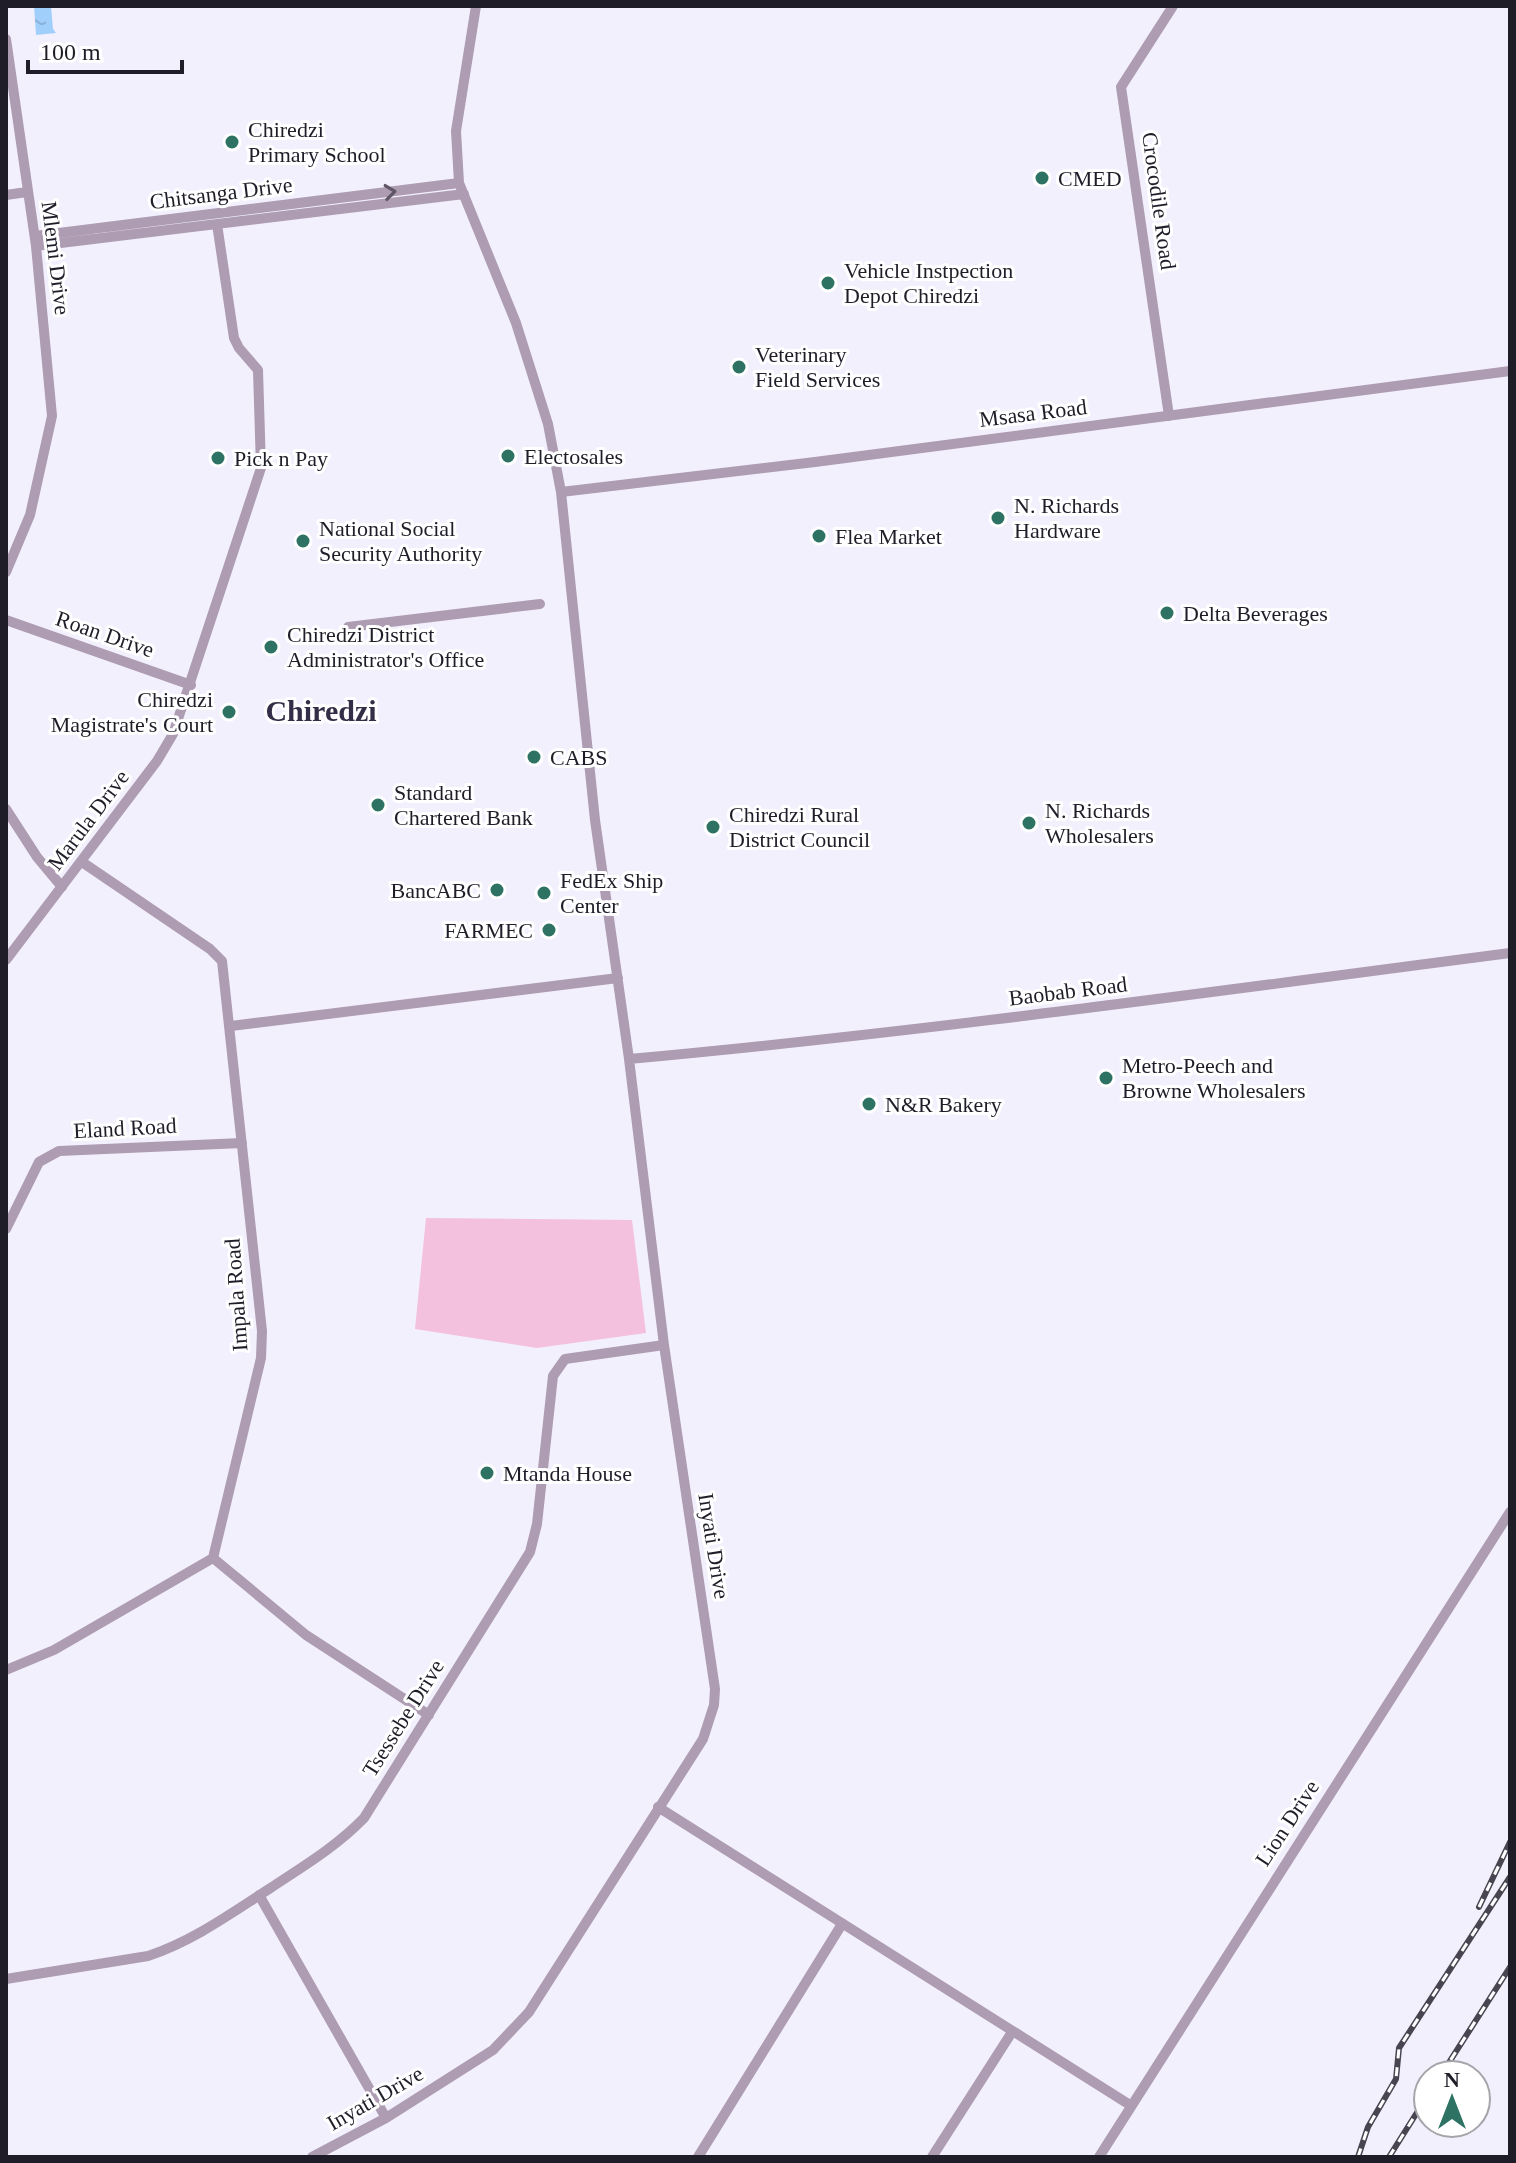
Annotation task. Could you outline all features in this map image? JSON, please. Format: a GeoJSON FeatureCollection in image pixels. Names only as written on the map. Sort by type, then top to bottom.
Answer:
{"type":"FeatureCollection","features":[{"type":"Feature","properties":{"kind":"street","name":"Inyati Drive"},"geometry":{"type":"LineString","coordinates":[[312,2157],[386,2118],[493,2050],[521,2022],[703,1739],[714,1705],[715,1689],[664,1345],[591,776],[561,492],[548,424],[516,323],[462,188],[456,131],[476,6]]}},
{"type":"Feature","properties":{"kind":"street","name":"Crocodile Road"},"geometry":{"type":"LineString","coordinates":[[1169,416],[1121,87],[1173,6]]}},
{"type":"Feature","properties":{"kind":"street","name":"Mlemi Drive"},"geometry":{"type":"LineString","coordinates":[[6,39],[36,241],[52,416],[30,515],[6,572]]}},
{"type":"Feature","properties":{"kind":"street"},"geometry":{"type":"LineString","coordinates":[[36,241],[217,224],[462,188]]}},
{"type":"Feature","properties":{"kind":"street","name":"Chitsanga Drive"},"geometry":{"type":"LineString","coordinates":[[36,241],[462,188]]}},
{"type":"Feature","properties":{"kind":"street"},"geometry":{"type":"LineString","coordinates":[[6,195],[27,192]]}},
{"type":"Feature","properties":{"kind":"street","name":"Marula Drive"},"geometry":{"type":"LineString","coordinates":[[6,960],[157,761],[173,734],[261,468],[258,370],[234,338],[217,224]]}},
{"type":"Feature","properties":{"kind":"street","name":"Msasa Road"},"geometry":{"type":"LineString","coordinates":[[561,492],[1510,371]]}},
{"type":"Feature","properties":{"kind":"street"},"geometry":{"type":"LineString","coordinates":[[348,627],[540,604]]}},
{"type":"Feature","properties":{"kind":"street","name":"Roan Drive"},"geometry":{"type":"LineString","coordinates":[[6,620],[191,685]]}},
{"type":"Feature","properties":{"kind":"street"},"geometry":{"type":"LineString","coordinates":[[6,809],[37,857],[62,887]]}},
{"type":"Feature","properties":{"kind":"street","name":"Impala Road"},"geometry":{"type":"LineString","coordinates":[[82,862],[222,961],[262,1331],[261,1358],[213,1558]]}},
{"type":"Feature","properties":{"kind":"street","name":"Baobab Road"},"geometry":{"type":"LineString","coordinates":[[629,1059],[801,1043],[1034,1015],[1510,953]]}},
{"type":"Feature","properties":{"kind":"street"},"geometry":{"type":"LineString","coordinates":[[231,1026],[618,978]]}},
{"type":"Feature","properties":{"kind":"street","name":"Eland Road"},"geometry":{"type":"LineString","coordinates":[[6,1229],[39,1162],[59,1151],[242,1143]]}},
{"type":"Feature","properties":{"kind":"street","name":"Tsessebe Drive"},"geometry":{"type":"LineString","coordinates":[[6,1979],[148,1956],[168,1949],[195,1936],[342,1840],[364,1818],[530,1552],[537,1524],[553,1376],[565,1359],[664,1345]]}},
{"type":"Feature","properties":{"kind":"street","name":"Lion Drive"},"geometry":{"type":"LineString","coordinates":[[1099,2157],[1510,1512]]}},
{"type":"Feature","properties":{"kind":"street"},"geometry":{"type":"LineString","coordinates":[[6,1670],[54,1650],[213,1558],[306,1635],[429,1715]]}},
{"type":"Feature","properties":{"kind":"street"},"geometry":{"type":"LineString","coordinates":[[658,1807],[1130,2105]]}},
{"type":"Feature","properties":{"kind":"street"},"geometry":{"type":"LineString","coordinates":[[259,1895],[386,2118]]}},
{"type":"Feature","properties":{"kind":"street"},"geometry":{"type":"LineString","coordinates":[[698,2157],[842,1924]]}},
{"type":"Feature","properties":{"kind":"street"},"geometry":{"type":"LineString","coordinates":[[932,2157],[1012,2032]]}},
{"type":"Feature","properties":{"kind":"shaded area"},"geometry":{"type":"Polygon","coordinates":[[[426,1218],[632,1220],[646,1333],[537,1348],[415,1329],[426,1218]]]}},
{"type":"Feature","properties":{"kind":"water"},"geometry":{"type":"Polygon","coordinates":[[[34,6],[51,6],[56,33],[36,35],[34,6]]]}},
{"type":"Feature","properties":{"kind":"railway"},"geometry":{"type":"LineString","coordinates":[[1479,1907],[1510,1842]]}},
{"type":"Feature","properties":{"kind":"railway"},"geometry":{"type":"LineString","coordinates":[[1358,2157],[1368,2127],[1396,2079],[1399,2048],[1510,1877]]}},
{"type":"Feature","properties":{"kind":"railway"},"geometry":{"type":"LineString","coordinates":[[1451,2059],[1510,1967]]}},
{"type":"Feature","properties":{"kind":"railway"},"geometry":{"type":"LineString","coordinates":[[1389,2157],[1412,2120]]}},
{"type":"Feature","properties":{"kind":"place","name":"Chiredzi Primary School"},"geometry":{"type":"Point","coordinates":[232,142]}},
{"type":"Feature","properties":{"kind":"place","name":"CMED"},"geometry":{"type":"Point","coordinates":[1042,178]}},
{"type":"Feature","properties":{"kind":"place","name":"Vehicle Instpection Depot Chiredzi"},"geometry":{"type":"Point","coordinates":[828,283]}},
{"type":"Feature","properties":{"kind":"place","name":"Veterinary Field Services"},"geometry":{"type":"Point","coordinates":[739,367]}},
{"type":"Feature","properties":{"kind":"place","name":"Electosales"},"geometry":{"type":"Point","coordinates":[508,456]}},
{"type":"Feature","properties":{"kind":"place","name":"Pick n Pay"},"geometry":{"type":"Point","coordinates":[218,458]}},
{"type":"Feature","properties":{"kind":"place","name":"N. Richards Hardware"},"geometry":{"type":"Point","coordinates":[998,518]}},
{"type":"Feature","properties":{"kind":"place","name":"Flea Market"},"geometry":{"type":"Point","coordinates":[819,536]}},
{"type":"Feature","properties":{"kind":"place","name":"National Social Security Authority"},"geometry":{"type":"Point","coordinates":[303,541]}},
{"type":"Feature","properties":{"kind":"place","name":"Delta Beverages"},"geometry":{"type":"Point","coordinates":[1167,613]}},
{"type":"Feature","properties":{"kind":"place","name":"Chiredzi District Administrator's Office"},"geometry":{"type":"Point","coordinates":[271,647]}},
{"type":"Feature","properties":{"kind":"place","name":"Chiredzi Magistrate's Court"},"geometry":{"type":"Point","coordinates":[229,712]}},
{"type":"Feature","properties":{"kind":"place","name":"CABS"},"geometry":{"type":"Point","coordinates":[534,757]}},
{"type":"Feature","properties":{"kind":"place","name":"Standard Chartered Bank"},"geometry":{"type":"Point","coordinates":[378,805]}},
{"type":"Feature","properties":{"kind":"place","name":"N. Richards Wholesalers"},"geometry":{"type":"Point","coordinates":[1029,823]}},
{"type":"Feature","properties":{"kind":"place","name":"Chiredzi Rural District Council"},"geometry":{"type":"Point","coordinates":[713,827]}},
{"type":"Feature","properties":{"kind":"place","name":"BancABC"},"geometry":{"type":"Point","coordinates":[497,890]}},
{"type":"Feature","properties":{"kind":"place","name":"FedEx Ship Center"},"geometry":{"type":"Point","coordinates":[544,893]}},
{"type":"Feature","properties":{"kind":"place","name":"FARMEC"},"geometry":{"type":"Point","coordinates":[549,930]}},
{"type":"Feature","properties":{"kind":"place","name":"Metro-Peech and Browne Wholesalers"},"geometry":{"type":"Point","coordinates":[1106,1078]}},
{"type":"Feature","properties":{"kind":"place","name":"N&R Bakery"},"geometry":{"type":"Point","coordinates":[869,1104]}},
{"type":"Feature","properties":{"kind":"place","name":"Mtanda House"},"geometry":{"type":"Point","coordinates":[487,1473]}},
{"type":"Feature","properties":{"kind":"district","name":"Chiredzi"},"geometry":{"type":"Point","coordinates":[321,710]}}]}
